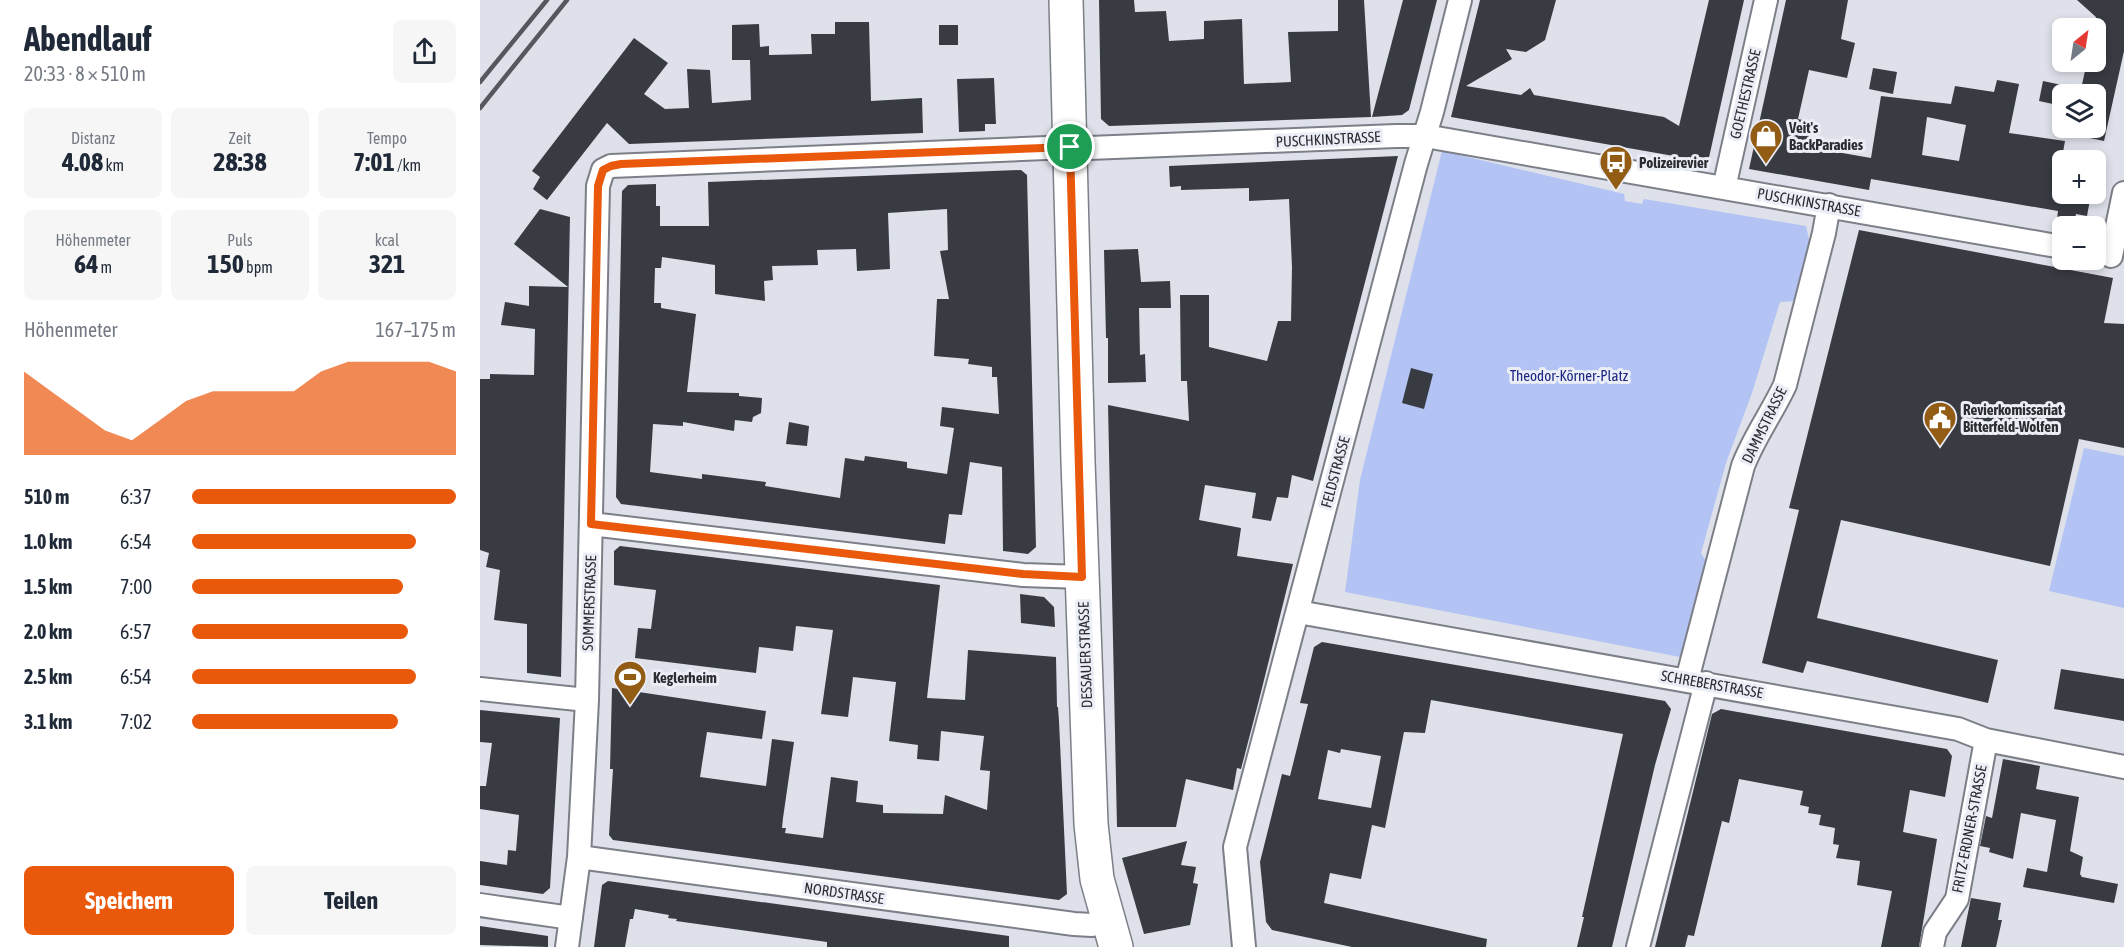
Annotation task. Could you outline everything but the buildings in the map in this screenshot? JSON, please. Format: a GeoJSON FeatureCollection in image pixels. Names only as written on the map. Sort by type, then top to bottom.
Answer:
{"type":"FeatureCollection","features":[{"type":"Feature","properties":{"kind":"street","name":"DESSAUER STRASSE"},"geometry":{"type":"LineString","coordinates":[[1066,0],[1082,577],[1093,852],[1097,879],[1112,934]]}},
{"type":"Feature","properties":{"kind":"street","name":"FELDSTRASSE"},"geometry":{"type":"LineString","coordinates":[[1244,947],[1235,846],[1460,0]]}},
{"type":"Feature","properties":{"kind":"street","name":"GOETHESTRASSE"},"geometry":{"type":"LineString","coordinates":[[1724,188],[1766,0]]}},
{"type":"Feature","properties":{"kind":"street","name":"PUSCHKINSTRASSE"},"geometry":{"type":"LineString","coordinates":[[598,186],[603,170],[621,164],[1425,136],[2052,245]]}},
{"type":"Feature","properties":{"kind":"street","name":"SOMMERSTRASSE"},"geometry":{"type":"LineString","coordinates":[[567,947],[579,857],[586,700],[598,186]]}},
{"type":"Feature","properties":{"kind":"street"},"geometry":{"type":"LineString","coordinates":[[2110,255],[2124,193]]}},
{"type":"Feature","properties":{"kind":"street","name":"DAMMSTRASSE"},"geometry":{"type":"LineString","coordinates":[[1638,947],[1743,466],[1750,447],[1776,405],[1785,385],[1824,234],[1829,205]]}},
{"type":"Feature","properties":{"kind":"street"},"geometry":{"type":"LineString","coordinates":[[591,524],[1023,574],[1082,577]]}},
{"type":"Feature","properties":{"kind":"street","name":"SCHREBERSTRASSE"},"geometry":{"type":"LineString","coordinates":[[1298,612],[1958,729],[1986,740],[2124,767]]}},
{"type":"Feature","properties":{"kind":"street"},"geometry":{"type":"LineString","coordinates":[[480,689],[586,700]]}},
{"type":"Feature","properties":{"kind":"street","name":"FRITZ-ERDNER-STRASSE"},"geometry":{"type":"LineString","coordinates":[[1932,947],[1935,932],[1957,899],[1986,740]]}},
{"type":"Feature","properties":{"kind":"street","name":"NORDSTRASSE"},"geometry":{"type":"LineString","coordinates":[[579,857],[1092,925],[1112,934]]}},
{"type":"Feature","properties":{"kind":"street"},"geometry":{"type":"LineString","coordinates":[[480,905],[571,918]]}},
{"type":"Feature","properties":{"kind":"green space","name":"Theodor-Körner-Platz"},"geometry":{"type":"Polygon","coordinates":[[[1442,151],[1624,194],[1625,201],[1642,204],[1644,199],[1806,226],[1810,244],[1796,301],[1780,302],[1752,393],[1726,463],[1701,553],[1707,563],[1680,657],[1345,592],[1360,480],[1442,151]]]}},
{"type":"Feature","properties":{"kind":"green space"},"geometry":{"type":"Polygon","coordinates":[[[2084,448],[2124,456],[2124,608],[2049,591],[2084,448]]]}},
{"type":"Feature","properties":{"kind":"railway"},"geometry":{"type":"LineString","coordinates":[[480,82],[547,0]]}},
{"type":"Feature","properties":{"kind":"railway"},"geometry":{"type":"LineString","coordinates":[[480,108],[567,0]]}},
{"type":"Feature","properties":{"kind":"place","name":"Veit's BackParadies"},"geometry":{"type":"Point","coordinates":[1766,165]}},
{"type":"Feature","properties":{"kind":"place","name":"Polizeirevier"},"geometry":{"type":"Point","coordinates":[1616,191]}},
{"type":"Feature","properties":{"kind":"place","name":"Revierkomissariat Bitterfeld-Wolfen"},"geometry":{"type":"Point","coordinates":[1940,447]}},
{"type":"Feature","properties":{"kind":"place","name":"Keglerheim"},"geometry":{"type":"Point","coordinates":[630,706]}},
{"type":"Feature","properties":{"kind":"route"},"geometry":{"type":"LineString","coordinates":[[1070,147],[1082,577],[1023,574],[591,524],[598,186],[603,170],[621,164],[1070,147]]}}]}
